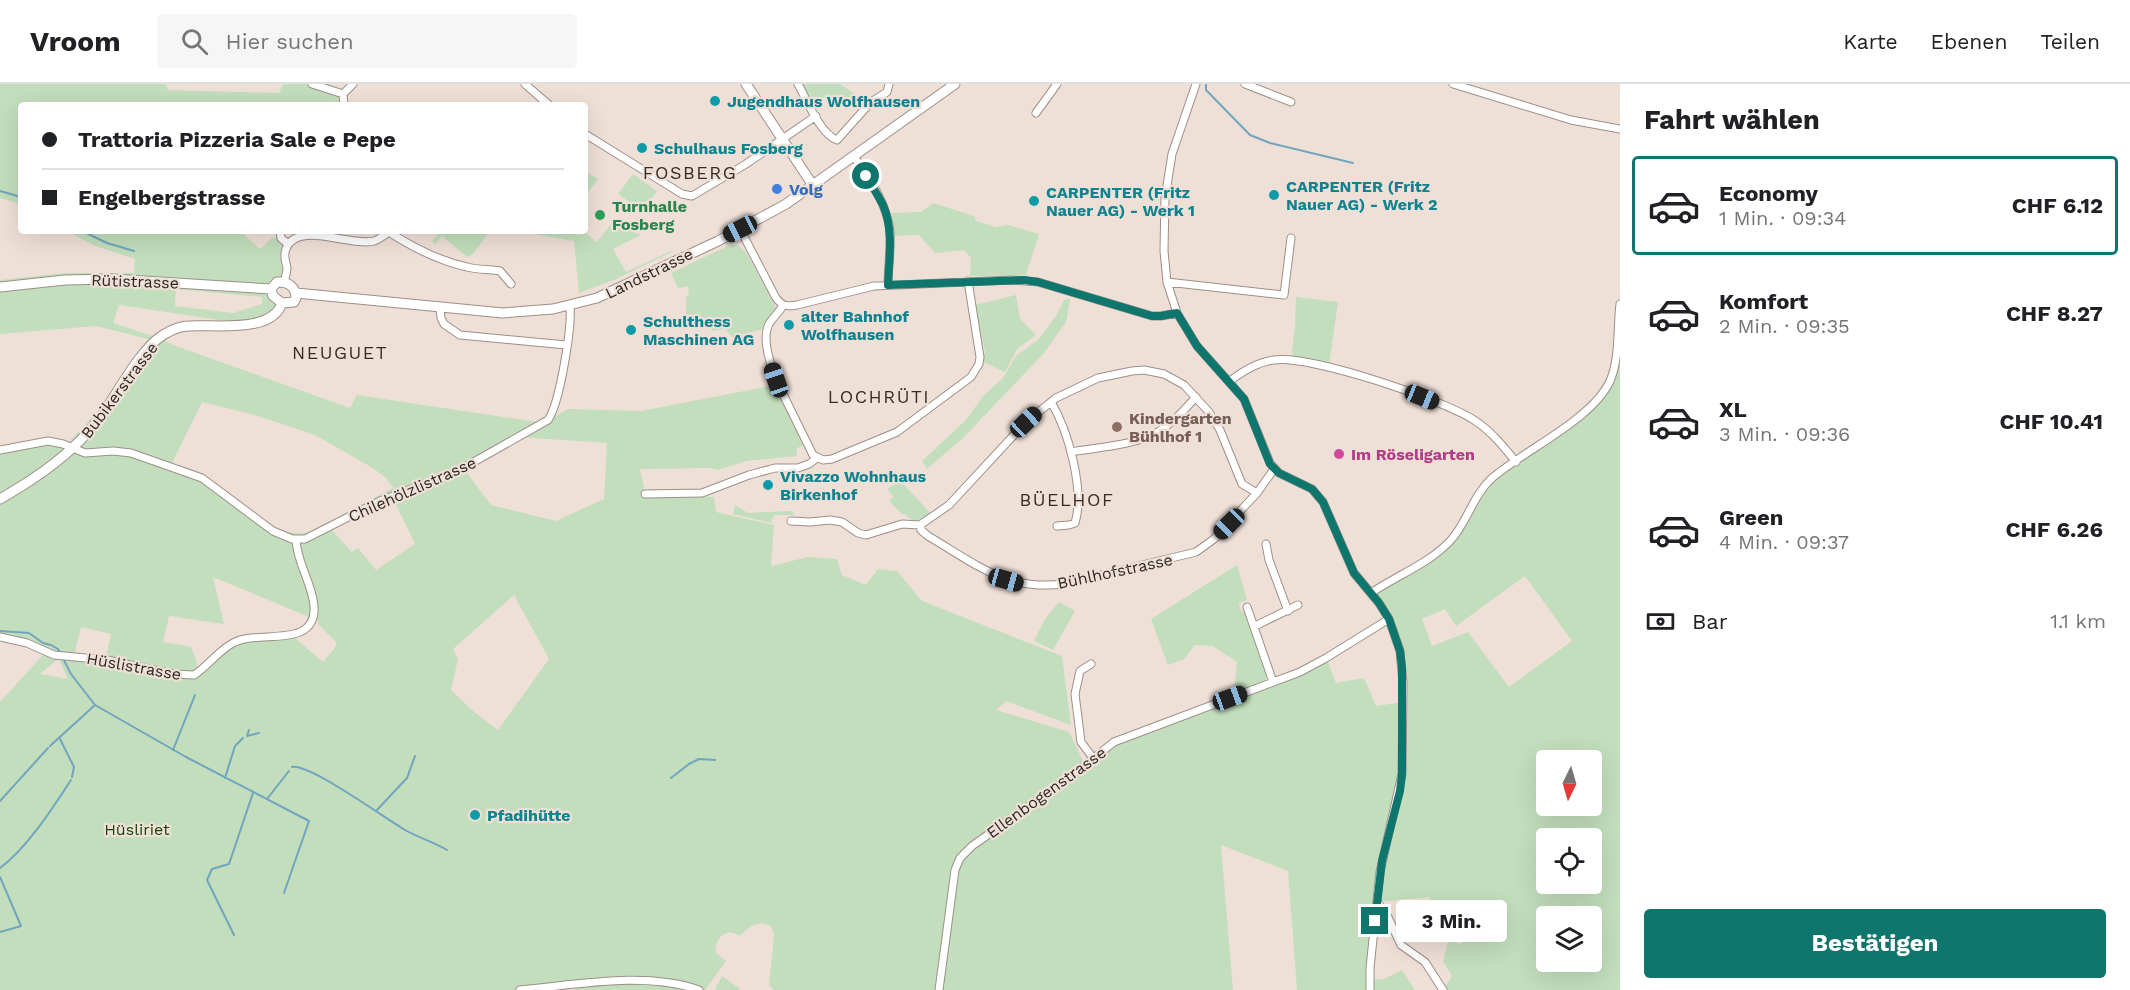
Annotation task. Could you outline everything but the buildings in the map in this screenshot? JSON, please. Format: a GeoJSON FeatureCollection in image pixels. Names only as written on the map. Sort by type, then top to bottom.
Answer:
{"type":"FeatureCollection","features":[{"type":"Feature","properties":{"kind":"main road"},"geometry":{"type":"LineString","coordinates":[[746,84],[812,184]]}},
{"type":"Feature","properties":{"kind":"main road","name":"Landstrasse"},"geometry":{"type":"LineString","coordinates":[[296,293],[514,313],[570,306],[621,288],[786,204],[955,84]]}},
{"type":"Feature","properties":{"kind":"main road","name":"Rütistrasse"},"geometry":{"type":"LineString","coordinates":[[0,287],[95,279],[271,289]]}},
{"type":"Feature","properties":{"kind":"main road"},"geometry":{"type":"LineString","coordinates":[[285,282],[292,286],[296,293],[294,302],[289,304],[282,303],[273,296],[271,289],[274,284],[285,282]]}},
{"type":"Feature","properties":{"kind":"main road","name":"Bubikerstrasse"},"geometry":{"type":"LineString","coordinates":[[0,499],[43,473],[73,449],[98,421],[147,350],[161,336],[184,326],[230,327],[253,323],[276,313],[282,303]]}},
{"type":"Feature","properties":{"kind":"street"},"geometry":{"type":"LineString","coordinates":[[312,84],[343,94]]}},
{"type":"Feature","properties":{"kind":"street"},"geometry":{"type":"LineString","coordinates":[[343,94],[353,84]]}},
{"type":"Feature","properties":{"kind":"street"},"geometry":{"type":"LineString","coordinates":[[525,84],[546,102]]}},
{"type":"Feature","properties":{"kind":"street"},"geometry":{"type":"LineString","coordinates":[[798,84],[824,130],[831,138],[837,140],[871,102],[888,88]]}},
{"type":"Feature","properties":{"kind":"street"},"geometry":{"type":"LineString","coordinates":[[1036,113],[1057,84]]}},
{"type":"Feature","properties":{"kind":"street"},"geometry":{"type":"LineString","coordinates":[[1196,84],[1172,154],[1165,198],[1164,250],[1167,282],[1177,313],[1197,346],[1230,381],[1247,406],[1266,456],[1274,469],[1302,483],[1318,495],[1323,502],[1354,573],[1389,619],[1400,651],[1402,774],[1400,791],[1382,861],[1371,958],[1370,990]]}},
{"type":"Feature","properties":{"kind":"street"},"geometry":{"type":"LineString","coordinates":[[1245,84],[1291,102]]}},
{"type":"Feature","properties":{"kind":"street"},"geometry":{"type":"LineString","coordinates":[[1453,84],[1571,120],[1620,129]]}},
{"type":"Feature","properties":{"kind":"street"},"geometry":{"type":"LineString","coordinates":[[343,94],[344,102]]}},
{"type":"Feature","properties":{"kind":"street"},"geometry":{"type":"LineString","coordinates":[[588,136],[682,194],[689,196],[701,192],[782,141],[816,116]]}},
{"type":"Feature","properties":{"kind":"street"},"geometry":{"type":"LineString","coordinates":[[854,157],[883,205],[888,220],[890,232],[888,285]]}},
{"type":"Feature","properties":{"kind":"street"},"geometry":{"type":"LineString","coordinates":[[740,229],[776,298],[783,305],[792,306],[859,289],[888,285],[1033,281],[1148,315],[1161,316],[1177,313]]}},
{"type":"Feature","properties":{"kind":"street"},"geometry":{"type":"LineString","coordinates":[[280,234],[281,238],[288,244]]}},
{"type":"Feature","properties":{"kind":"street"},"geometry":{"type":"LineString","coordinates":[[285,282],[287,270],[285,254],[288,244],[297,237],[306,235],[369,242],[385,234]]}},
{"type":"Feature","properties":{"kind":"street"},"geometry":{"type":"LineString","coordinates":[[393,234],[408,244],[457,264],[476,269],[500,271],[511,284]]}},
{"type":"Feature","properties":{"kind":"street"},"geometry":{"type":"LineString","coordinates":[[1167,282],[1284,295],[1291,238]]}},
{"type":"Feature","properties":{"kind":"street"},"geometry":{"type":"LineString","coordinates":[[783,305],[767,329],[776,380],[811,450],[817,458],[832,459],[897,432],[971,377],[980,364],[980,357],[968,281]]}},
{"type":"Feature","properties":{"kind":"street"},"geometry":{"type":"LineString","coordinates":[[1371,593],[1421,563],[1445,545],[1464,522],[1482,489],[1493,478],[1579,415],[1606,387],[1615,369],[1620,304]]}},
{"type":"Feature","properties":{"kind":"street","name":"Chilehölzlistrasse"},"geometry":{"type":"LineString","coordinates":[[296,540],[320,533],[380,501],[456,472],[544,423],[552,413],[557,400],[570,306]]}},
{"type":"Feature","properties":{"kind":"street"},"geometry":{"type":"LineString","coordinates":[[440,308],[442,322],[450,330],[460,335],[566,345]]}},
{"type":"Feature","properties":{"kind":"street"},"geometry":{"type":"LineString","coordinates":[[1230,381],[1253,366],[1284,359],[1299,360],[1372,380],[1426,398],[1472,419],[1490,432],[1516,462]]}},
{"type":"Feature","properties":{"kind":"street"},"geometry":{"type":"LineString","coordinates":[[791,521],[842,522],[866,535],[902,524],[920,525],[949,505],[1026,422],[1050,402],[1098,378],[1144,370],[1173,378],[1184,385],[1196,398],[1220,430],[1242,484],[1257,493]]}},
{"type":"Feature","properties":{"kind":"street"},"geometry":{"type":"LineString","coordinates":[[1071,452],[1137,440],[1156,433],[1196,398]]}},
{"type":"Feature","properties":{"kind":"street"},"geometry":{"type":"LineString","coordinates":[[1050,402],[1062,424],[1071,452],[1078,499],[1075,523],[1057,526]]}},
{"type":"Feature","properties":{"kind":"street"},"geometry":{"type":"LineString","coordinates":[[0,450],[44,441],[59,442],[87,454],[125,452],[192,474],[213,485],[266,527],[296,540]]}},
{"type":"Feature","properties":{"kind":"street"},"geometry":{"type":"LineString","coordinates":[[645,494],[702,493],[775,468],[798,468],[817,458]]}},
{"type":"Feature","properties":{"kind":"street","name":"Bühlhofstrasse"},"geometry":{"type":"LineString","coordinates":[[920,525],[921,530],[928,536],[997,577],[1018,583],[1045,586],[1064,584],[1196,552],[1215,539],[1257,493],[1274,469]]}},
{"type":"Feature","properties":{"kind":"street","name":"Hüslistrasse"},"geometry":{"type":"LineString","coordinates":[[0,637],[27,643],[58,655],[112,660],[192,676],[237,641],[302,633],[311,624],[314,609],[313,598],[298,555],[296,540]]}},
{"type":"Feature","properties":{"kind":"street"},"geometry":{"type":"LineString","coordinates":[[1266,544],[1269,560],[1288,611]]}},
{"type":"Feature","properties":{"kind":"street"},"geometry":{"type":"LineString","coordinates":[[1255,626],[1298,605]]}},
{"type":"Feature","properties":{"kind":"street"},"geometry":{"type":"LineString","coordinates":[[1247,607],[1273,682]]}},
{"type":"Feature","properties":{"kind":"street","name":"Ellenbogenstrasse"},"geometry":{"type":"LineString","coordinates":[[939,990],[956,870],[960,858],[972,846],[1071,776],[1114,742],[1300,672],[1389,619]]}},
{"type":"Feature","properties":{"kind":"street"},"geometry":{"type":"LineString","coordinates":[[1091,664],[1080,671],[1075,694],[1081,742],[1093,758]]}},
{"type":"Feature","properties":{"kind":"street"},"geometry":{"type":"LineString","coordinates":[[1377,902],[1388,917],[1401,945],[1423,959],[1443,990]]}},
{"type":"Feature","properties":{"kind":"street"},"geometry":{"type":"LineString","coordinates":[[520,990],[640,981],[672,983],[699,990]]}},
{"type":"Feature","properties":{"kind":"green space"},"geometry":{"type":"Polygon","coordinates":[[[0,84],[166,84],[168,90],[279,93],[283,84],[307,84],[312,88],[338,96],[339,102],[18,102],[18,204],[0,198],[0,84]]]}},
{"type":"Feature","properties":{"kind":"green space"},"geometry":{"type":"Polygon","coordinates":[[[802,84],[840,84],[855,94],[842,103],[831,96],[819,97],[812,104],[802,84]]]}},
{"type":"Feature","properties":{"kind":"green space"},"geometry":{"type":"Polygon","coordinates":[[[588,173],[598,179],[588,192],[588,173]]]}},
{"type":"Feature","properties":{"kind":"green space"},"geometry":{"type":"Polygon","coordinates":[[[633,174],[657,191],[642,211],[618,194],[633,174]]]}},
{"type":"Feature","properties":{"kind":"green space"},"geometry":{"type":"Polygon","coordinates":[[[933,203],[974,216],[976,221],[996,227],[1008,225],[1039,234],[1026,275],[970,276],[971,258],[964,250],[935,253],[919,235],[893,236],[892,213],[921,212],[933,203]]]}},
{"type":"Feature","properties":{"kind":"green space"},"geometry":{"type":"Polygon","coordinates":[[[612,223],[641,235],[613,249],[626,272],[672,252],[616,279],[579,293],[574,241],[533,234],[587,234],[597,242],[612,223]]]}},
{"type":"Feature","properties":{"kind":"green space","name":"Hüsliriet"},"geometry":{"type":"Polygon","coordinates":[[[73,234],[243,234],[260,249],[272,238],[280,236],[288,244],[286,274],[274,283],[280,307],[247,324],[119,305],[113,323],[350,408],[357,395],[544,423],[568,409],[641,411],[775,385],[805,445],[797,448],[797,456],[747,461],[718,470],[710,468],[640,469],[645,493],[714,497],[716,512],[774,525],[771,566],[808,557],[837,559],[842,575],[866,585],[878,569],[897,571],[922,601],[1062,656],[1071,725],[1006,701],[996,710],[1069,732],[1086,767],[1114,747],[1145,732],[1226,703],[1328,662],[1336,683],[1364,678],[1376,706],[1403,702],[1396,638],[1371,593],[1445,545],[1482,489],[1608,391],[1620,362],[1620,990],[1443,990],[1452,976],[1443,962],[1448,941],[1461,944],[1465,923],[1432,916],[1430,897],[1377,902],[1369,980],[1384,979],[1402,970],[1415,990],[1297,990],[1288,871],[1221,845],[1233,990],[774,990],[769,985],[774,934],[771,926],[762,923],[754,925],[739,936],[730,932],[725,933],[719,939],[716,953],[726,961],[705,990],[575,990],[577,986],[520,990],[0,990],[0,702],[43,655],[57,660],[40,674],[68,679],[59,659],[52,654],[0,637],[0,450],[27,443],[66,445],[102,407],[148,339],[96,326],[0,334],[0,280],[64,273],[134,273],[135,259],[95,246],[73,234]],[[176,289],[175,306],[233,313],[262,304],[262,297],[176,289]],[[202,402],[172,463],[206,476],[256,516],[282,530],[295,533],[309,532],[393,488],[386,478],[373,468],[315,435],[255,415],[202,402]],[[518,437],[464,469],[491,505],[556,521],[604,499],[607,443],[518,437]],[[392,496],[330,528],[352,552],[358,548],[376,570],[415,544],[392,496]],[[1525,576],[1456,626],[1445,609],[1422,619],[1432,646],[1468,632],[1509,687],[1572,641],[1525,576]],[[213,577],[224,624],[169,616],[163,642],[191,647],[197,668],[201,669],[230,645],[280,636],[278,641],[295,638],[323,662],[337,643],[318,624],[319,621],[213,577]],[[514,595],[453,649],[458,659],[451,690],[498,730],[549,659],[514,595]],[[81,627],[74,656],[111,660],[107,653],[111,634],[81,627]]]}},
{"type":"Feature","properties":{"kind":"green space"},"geometry":{"type":"Polygon","coordinates":[[[438,234],[488,234],[472,255],[467,257],[442,236],[435,244],[432,241],[438,234]]]}},
{"type":"Feature","properties":{"kind":"green space"},"geometry":{"type":"Polygon","coordinates":[[[730,245],[738,245],[746,252],[776,308],[763,329],[732,337],[725,329],[713,331],[686,313],[688,286],[678,288],[671,273],[730,245]]]}},
{"type":"Feature","properties":{"kind":"green space"},"geometry":{"type":"Polygon","coordinates":[[[1016,295],[1020,319],[1036,335],[1017,349],[1005,372],[983,362],[985,352],[975,305],[1016,295]]]}},
{"type":"Feature","properties":{"kind":"green space"},"geometry":{"type":"Polygon","coordinates":[[[1296,297],[1338,302],[1329,365],[1293,356],[1296,297]]]}},
{"type":"Feature","properties":{"kind":"green space"},"geometry":{"type":"Polygon","coordinates":[[[1070,299],[1066,322],[1044,353],[964,437],[927,469],[922,461],[966,420],[983,396],[1003,378],[1016,356],[1038,340],[1056,316],[1064,300],[1070,299]]]}},
{"type":"Feature","properties":{"kind":"green space"},"geometry":{"type":"Polygon","coordinates":[[[901,481],[930,513],[929,515],[914,522],[889,501],[893,497],[887,489],[901,481]]]}},
{"type":"Feature","properties":{"kind":"green space"},"geometry":{"type":"Polygon","coordinates":[[[735,505],[748,513],[792,511],[794,515],[774,515],[771,523],[733,514],[735,505]]]}},
{"type":"Feature","properties":{"kind":"green space"},"geometry":{"type":"Polygon","coordinates":[[[1237,565],[1247,600],[1239,603],[1240,610],[1247,614],[1266,672],[1266,679],[1234,693],[1237,662],[1213,646],[1195,645],[1184,659],[1168,665],[1151,619],[1237,565]]]}},
{"type":"Feature","properties":{"kind":"green space"},"geometry":{"type":"Polygon","coordinates":[[[1059,602],[1075,611],[1053,650],[1034,641],[1045,619],[1059,602]]]}},
{"type":"Feature","properties":{"kind":"green space"},"geometry":{"type":"Polygon","coordinates":[[[722,976],[739,988],[739,990],[715,990],[722,976]]]}},
{"type":"Feature","properties":{"kind":"waterway"},"geometry":{"type":"LineString","coordinates":[[1206,84],[1206,90],[1250,135],[1270,143],[1353,163]]}},
{"type":"Feature","properties":{"kind":"waterway"},"geometry":{"type":"LineString","coordinates":[[0,191],[18,196]]}},
{"type":"Feature","properties":{"kind":"waterway"},"geometry":{"type":"LineString","coordinates":[[88,234],[107,243],[134,251]]}},
{"type":"Feature","properties":{"kind":"waterway"},"geometry":{"type":"LineString","coordinates":[[0,631],[29,633],[43,643],[58,649],[71,674],[95,705],[186,757],[309,821],[284,893]]}},
{"type":"Feature","properties":{"kind":"waterway"},"geometry":{"type":"LineString","coordinates":[[173,750],[195,695]]}},
{"type":"Feature","properties":{"kind":"waterway"},"geometry":{"type":"LineString","coordinates":[[50,746],[95,705]]}},
{"type":"Feature","properties":{"kind":"waterway"},"geometry":{"type":"LineString","coordinates":[[249,730],[247,736],[259,733]]}},
{"type":"Feature","properties":{"kind":"waterway"},"geometry":{"type":"LineString","coordinates":[[225,778],[235,746],[243,738]]}},
{"type":"Feature","properties":{"kind":"waterway"},"geometry":{"type":"LineString","coordinates":[[60,739],[74,767],[72,777]]}},
{"type":"Feature","properties":{"kind":"waterway"},"geometry":{"type":"LineString","coordinates":[[0,801],[48,748]]}},
{"type":"Feature","properties":{"kind":"waterway"},"geometry":{"type":"LineString","coordinates":[[376,811],[407,778],[415,756]]}},
{"type":"Feature","properties":{"kind":"waterway"},"geometry":{"type":"LineString","coordinates":[[671,778],[699,759],[715,760]]}},
{"type":"Feature","properties":{"kind":"waterway"},"geometry":{"type":"LineString","coordinates":[[292,767],[301,768],[330,782],[405,830],[447,850]]}},
{"type":"Feature","properties":{"kind":"waterway"},"geometry":{"type":"LineString","coordinates":[[267,799],[289,771]]}},
{"type":"Feature","properties":{"kind":"waterway"},"geometry":{"type":"LineString","coordinates":[[0,868],[29,839],[71,780]]}},
{"type":"Feature","properties":{"kind":"waterway"},"geometry":{"type":"LineString","coordinates":[[234,935],[207,880],[212,869],[229,864],[253,793]]}},
{"type":"Feature","properties":{"kind":"waterway"},"geometry":{"type":"LineString","coordinates":[[0,877],[21,926],[0,932]]}},
{"type":"Feature","properties":{"kind":"place","name":"Jugendhaus Wolfhausen"},"geometry":{"type":"Point","coordinates":[715,101]}},
{"type":"Feature","properties":{"kind":"place","name":"Schulhaus Fosberg"},"geometry":{"type":"Point","coordinates":[642,148]}},
{"type":"Feature","properties":{"kind":"place","name":"Volg"},"geometry":{"type":"Point","coordinates":[777,189]}},
{"type":"Feature","properties":{"kind":"place","name":"CARPENTER (Fritz Nauer AG) - Werk 2"},"geometry":{"type":"Point","coordinates":[1274,195]}},
{"type":"Feature","properties":{"kind":"place","name":"CARPENTER (Fritz Nauer AG) - Werk 1"},"geometry":{"type":"Point","coordinates":[1034,201]}},
{"type":"Feature","properties":{"kind":"place","name":"Turnhalle Fosberg"},"geometry":{"type":"Point","coordinates":[600,215]}},
{"type":"Feature","properties":{"kind":"place","name":"alter Bahnhof Wolfhausen"},"geometry":{"type":"Point","coordinates":[789,325]}},
{"type":"Feature","properties":{"kind":"place","name":"Schulthess Maschinen AG"},"geometry":{"type":"Point","coordinates":[631,330]}},
{"type":"Feature","properties":{"kind":"place","name":"Kindergarten Bühlhof 1"},"geometry":{"type":"Point","coordinates":[1117,427]}},
{"type":"Feature","properties":{"kind":"place","name":"Im Röseligarten"},"geometry":{"type":"Point","coordinates":[1339,454]}},
{"type":"Feature","properties":{"kind":"place","name":"Vivazzo Wohnhaus Birkenhof"},"geometry":{"type":"Point","coordinates":[768,485]}},
{"type":"Feature","properties":{"kind":"place","name":"Pfadihütte"},"geometry":{"type":"Point","coordinates":[475,815]}},
{"type":"Feature","properties":{"kind":"district","name":"FOSBERG"},"geometry":{"type":"Point","coordinates":[690,173]}},
{"type":"Feature","properties":{"kind":"district","name":"NEUGUET"},"geometry":{"type":"Point","coordinates":[340,353]}},
{"type":"Feature","properties":{"kind":"district","name":"LOCHRÜTI"},"geometry":{"type":"Point","coordinates":[879,397]}},
{"type":"Feature","properties":{"kind":"district","name":"BÜELHOF"},"geometry":{"type":"Point","coordinates":[1067,500]}},
{"type":"Feature","properties":{"kind":"route"},"geometry":{"type":"LineString","coordinates":[[866,176],[883,205],[888,220],[890,232],[888,285],[1024,280],[1038,282],[1152,316],[1177,313],[1197,346],[1244,399],[1270,464],[1279,473],[1312,489],[1323,502],[1354,573],[1389,619],[1400,651],[1403,688],[1402,774],[1400,791],[1382,861],[1375,921]]}}]}
